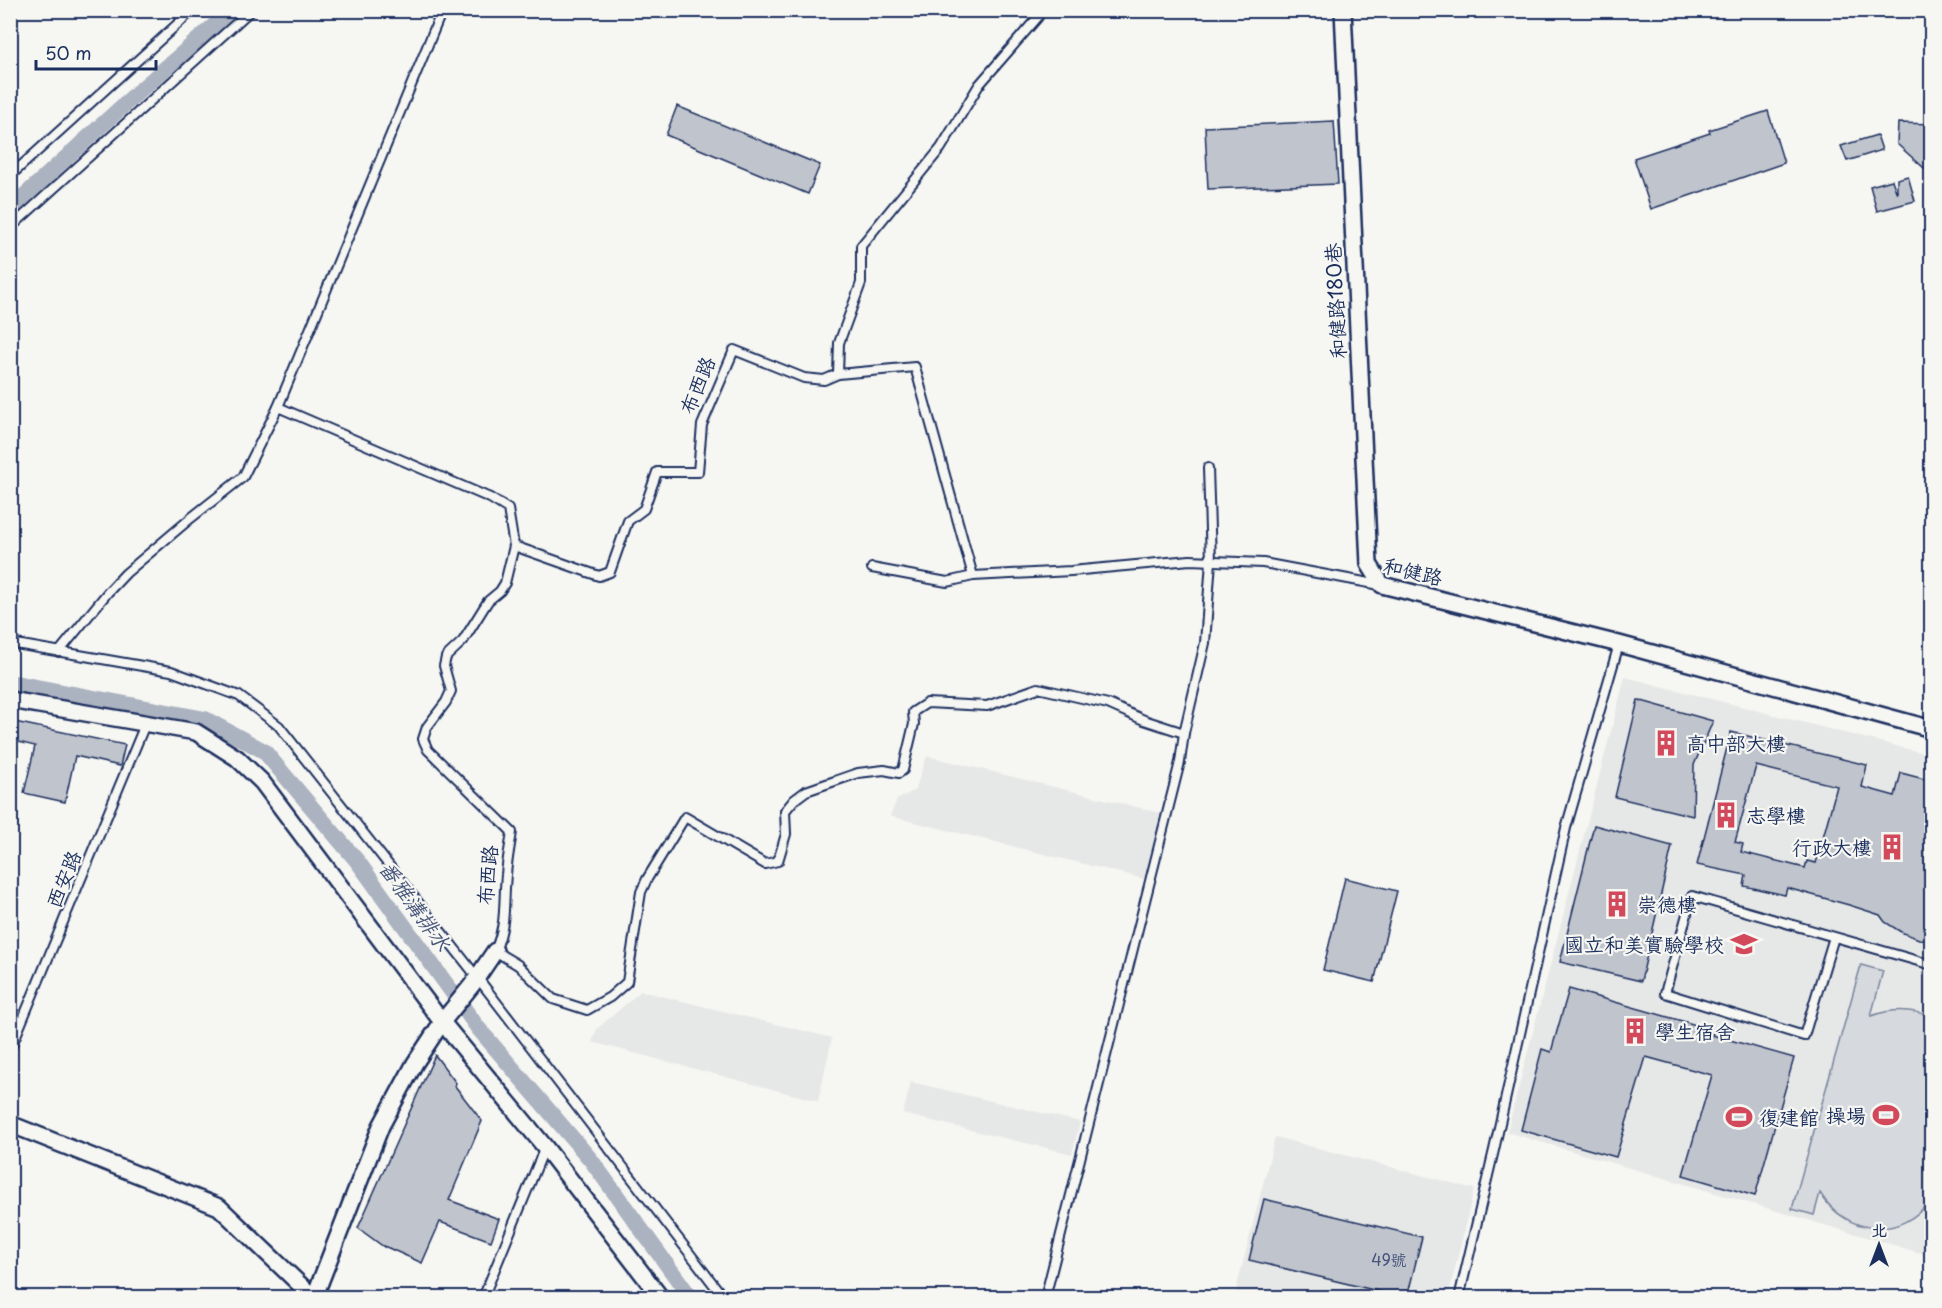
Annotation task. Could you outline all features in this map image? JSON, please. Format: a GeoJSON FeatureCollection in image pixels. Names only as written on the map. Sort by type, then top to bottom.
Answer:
{"type":"FeatureCollection","features":[{"type":"Feature","properties":{"kind":"street","name":"和健路180巷"},"geometry":{"type":"LineString","coordinates":[[1342,10],[1368,564],[1382,585]]}},
{"type":"Feature","properties":{"kind":"street","name":"和健路"},"geometry":{"type":"LineString","coordinates":[[1382,585],[1619,644],[1932,729]]}},
{"type":"Feature","properties":{"kind":"street"},"geometry":{"type":"LineString","coordinates":[[10,700],[144,727],[196,732],[237,758],[262,782],[446,1017],[661,1298]]}},
{"type":"Feature","properties":{"kind":"street"},"geometry":{"type":"LineString","coordinates":[[10,1124],[219,1207],[314,1297],[381,1126],[415,1064],[446,1017],[495,951]]}},
{"type":"Feature","properties":{"kind":"lane"},"geometry":{"type":"LineString","coordinates":[[10,176],[193,10]]}},
{"type":"Feature","properties":{"kind":"lane"},"geometry":{"type":"LineString","coordinates":[[10,228],[251,10]]}},
{"type":"Feature","properties":{"kind":"lane"},"geometry":{"type":"LineString","coordinates":[[60,652],[126,573],[243,477],[278,407],[441,13],[436,10]]}},
{"type":"Feature","properties":{"kind":"lane"},"geometry":{"type":"LineString","coordinates":[[838,374],[839,343],[861,283],[861,246],[941,148],[979,85],[1038,17],[1041,10]]}},
{"type":"Feature","properties":{"kind":"lane","name":"布西路"},"geometry":{"type":"LineString","coordinates":[[514,546],[599,576],[610,572],[628,521],[644,509],[657,472],[698,471],[702,425],[734,350],[804,378],[824,380],[838,374],[915,367],[973,576]]}},
{"type":"Feature","properties":{"kind":"lane","name":"布西路"},"geometry":{"type":"LineString","coordinates":[[278,407],[490,498],[508,509],[514,546],[506,578],[500,591],[488,602],[463,641],[446,657],[444,666],[451,691],[446,702],[427,727],[423,739],[428,750],[512,832],[506,876],[506,910],[501,937],[495,951]]}},
{"type":"Feature","properties":{"kind":"lane"},"geometry":{"type":"LineString","coordinates":[[1045,1298],[1179,762],[1205,643],[1211,561],[1208,468]]}},
{"type":"Feature","properties":{"kind":"lane","name":"和健路"},"geometry":{"type":"LineString","coordinates":[[873,568],[947,582],[973,576],[1071,571],[1190,560],[1263,563],[1382,585]]}},
{"type":"Feature","properties":{"kind":"lane"},"geometry":{"type":"LineString","coordinates":[[10,644],[171,670],[239,696],[279,726],[474,981],[724,1298]]}},
{"type":"Feature","properties":{"kind":"lane"},"geometry":{"type":"LineString","coordinates":[[1459,1298],[1566,828],[1619,644]]}},
{"type":"Feature","properties":{"kind":"lane"},"geometry":{"type":"LineString","coordinates":[[495,951],[518,965],[553,999],[587,1010],[610,997],[627,982],[642,892],[647,879],[685,817],[765,864],[777,861],[786,834],[785,811],[794,800],[806,791],[858,773],[884,770],[899,773],[903,770],[914,724],[913,712],[927,703],[987,706],[1038,688],[1108,704],[1144,720],[1184,733]]}},
{"type":"Feature","properties":{"kind":"lane","name":"西安路"},"geometry":{"type":"LineString","coordinates":[[10,1050],[144,727]]}},
{"type":"Feature","properties":{"kind":"lane"},"geometry":{"type":"LineString","coordinates":[[1834,937],[1804,1036],[1665,993],[1692,897],[1834,937],[1932,965]]}},
{"type":"Feature","properties":{"kind":"lane"},"geometry":{"type":"LineString","coordinates":[[483,1298],[545,1147]]}},
{"type":"Feature","properties":{"kind":"shaded area","name":"國立和美實驗學校"},"geometry":{"type":"Polygon","coordinates":[[[1625,677],[1931,755],[1931,1256],[1507,1132],[1625,677]]]}},
{"type":"Feature","properties":{"kind":"shaded area"},"geometry":{"type":"Polygon","coordinates":[[[927,756],[1161,813],[1145,879],[890,816],[897,800],[915,790],[927,756]]]}},
{"type":"Feature","properties":{"kind":"shaded area"},"geometry":{"type":"Polygon","coordinates":[[[1861,965],[1883,971],[1871,1016],[1901,1011],[1916,1012],[1931,1017],[1931,1199],[1919,1213],[1905,1222],[1890,1227],[1874,1228],[1859,1225],[1831,1207],[1820,1193],[1814,1215],[1792,1209],[1861,965]]]}},
{"type":"Feature","properties":{"kind":"shaded area"},"geometry":{"type":"Polygon","coordinates":[[[641,991],[832,1038],[818,1101],[592,1042],[597,1029],[641,991]]]}},
{"type":"Feature","properties":{"kind":"shaded area"},"geometry":{"type":"Polygon","coordinates":[[[911,1082],[1080,1122],[1072,1154],[903,1114],[911,1082]]]}},
{"type":"Feature","properties":{"kind":"shaded area"},"geometry":{"type":"Polygon","coordinates":[[[1275,1137],[1474,1189],[1448,1297],[1234,1298],[1275,1137]]]}},
{"type":"Feature","properties":{"kind":"building"},"geometry":{"type":"Polygon","coordinates":[[[677,106],[820,165],[808,194],[666,135],[677,106]]]}},
{"type":"Feature","properties":{"kind":"building"},"geometry":{"type":"Polygon","coordinates":[[[1768,111],[1784,163],[1651,209],[1634,158],[1768,111]]]}},
{"type":"Feature","properties":{"kind":"building"},"geometry":{"type":"Polygon","coordinates":[[[1334,121],[1338,184],[1208,189],[1205,127],[1334,121]]]}},
{"type":"Feature","properties":{"kind":"building"},"geometry":{"type":"Polygon","coordinates":[[[1898,123],[1932,124],[1932,175],[1897,144],[1898,123]]]}},
{"type":"Feature","properties":{"kind":"building"},"geometry":{"type":"Polygon","coordinates":[[[1877,135],[1882,150],[1847,161],[1841,146],[1877,135]]]}},
{"type":"Feature","properties":{"kind":"building"},"geometry":{"type":"Polygon","coordinates":[[[1908,176],[1915,201],[1877,211],[1870,186],[1892,180],[1897,194],[1897,179],[1908,176]]]}},
{"type":"Feature","properties":{"kind":"building","name":"高中部大樓"},"geometry":{"type":"Polygon","coordinates":[[[1638,700],[1713,721],[1694,765],[1693,816],[1615,797],[1638,700]]]}},
{"type":"Feature","properties":{"kind":"building"},"geometry":{"type":"Polygon","coordinates":[[[10,721],[125,745],[120,766],[75,756],[65,802],[24,793],[35,746],[10,740],[10,721]]]}},
{"type":"Feature","properties":{"kind":"building"},"geometry":{"type":"Polygon","coordinates":[[[1731,732],[1867,765],[1862,787],[1895,796],[1901,773],[1932,781],[1932,940],[1919,939],[1901,932],[1885,922],[1880,915],[1849,905],[1787,888],[1785,895],[1744,886],[1746,875],[1697,865],[1731,732]],[[1756,766],[1735,842],[1743,844],[1741,852],[1805,868],[1807,861],[1816,863],[1837,786],[1756,766]]]}},
{"type":"Feature","properties":{"kind":"building","name":"崇德樓"},"geometry":{"type":"Polygon","coordinates":[[[1594,825],[1672,846],[1641,981],[1560,962],[1594,825]]]}},
{"type":"Feature","properties":{"kind":"building"},"geometry":{"type":"Polygon","coordinates":[[[1345,878],[1397,891],[1374,982],[1323,970],[1345,878]]]}},
{"type":"Feature","properties":{"kind":"building"},"geometry":{"type":"Polygon","coordinates":[[[1569,989],[1714,1030],[1712,1035],[1794,1058],[1755,1196],[1683,1175],[1712,1075],[1646,1057],[1616,1157],[1521,1130],[1542,1049],[1551,1052],[1569,989]]]}},
{"type":"Feature","properties":{"kind":"building"},"geometry":{"type":"Polygon","coordinates":[[[435,1055],[482,1121],[449,1200],[499,1219],[491,1241],[440,1222],[422,1263],[384,1247],[358,1228],[435,1055]]]}},
{"type":"Feature","properties":{"kind":"building"},"geometry":{"type":"Polygon","coordinates":[[[1264,1199],[1422,1237],[1407,1298],[1249,1260],[1264,1199]]]}},
{"type":"Feature","properties":{"kind":"waterway"},"geometry":{"type":"LineString","coordinates":[[10,209],[232,10]]}},
{"type":"Feature","properties":{"kind":"waterway","name":"番雅溝排水"},"geometry":{"type":"LineString","coordinates":[[10,682],[205,719],[264,751],[358,862],[478,1028],[591,1160],[691,1298]]}},
{"type":"Feature","properties":{"kind":"place","name":"高中部大樓"},"geometry":{"type":"Point","coordinates":[1666,743]}},
{"type":"Feature","properties":{"kind":"place","name":"志學樓"},"geometry":{"type":"Point","coordinates":[1726,815]}},
{"type":"Feature","properties":{"kind":"place","name":"行政大樓"},"geometry":{"type":"Point","coordinates":[1892,847]}},
{"type":"Feature","properties":{"kind":"place","name":"崇德樓"},"geometry":{"type":"Point","coordinates":[1617,904]}},
{"type":"Feature","properties":{"kind":"place","name":"國立和美實驗學校"},"geometry":{"type":"Point","coordinates":[1744,944]}},
{"type":"Feature","properties":{"kind":"place","name":"學生宿舍"},"geometry":{"type":"Point","coordinates":[1635,1031]}},
{"type":"Feature","properties":{"kind":"place","name":"操場"},"geometry":{"type":"Point","coordinates":[1886,1115]}},
{"type":"Feature","properties":{"kind":"place","name":"復建館"},"geometry":{"type":"Point","coordinates":[1739,1117]}}]}
